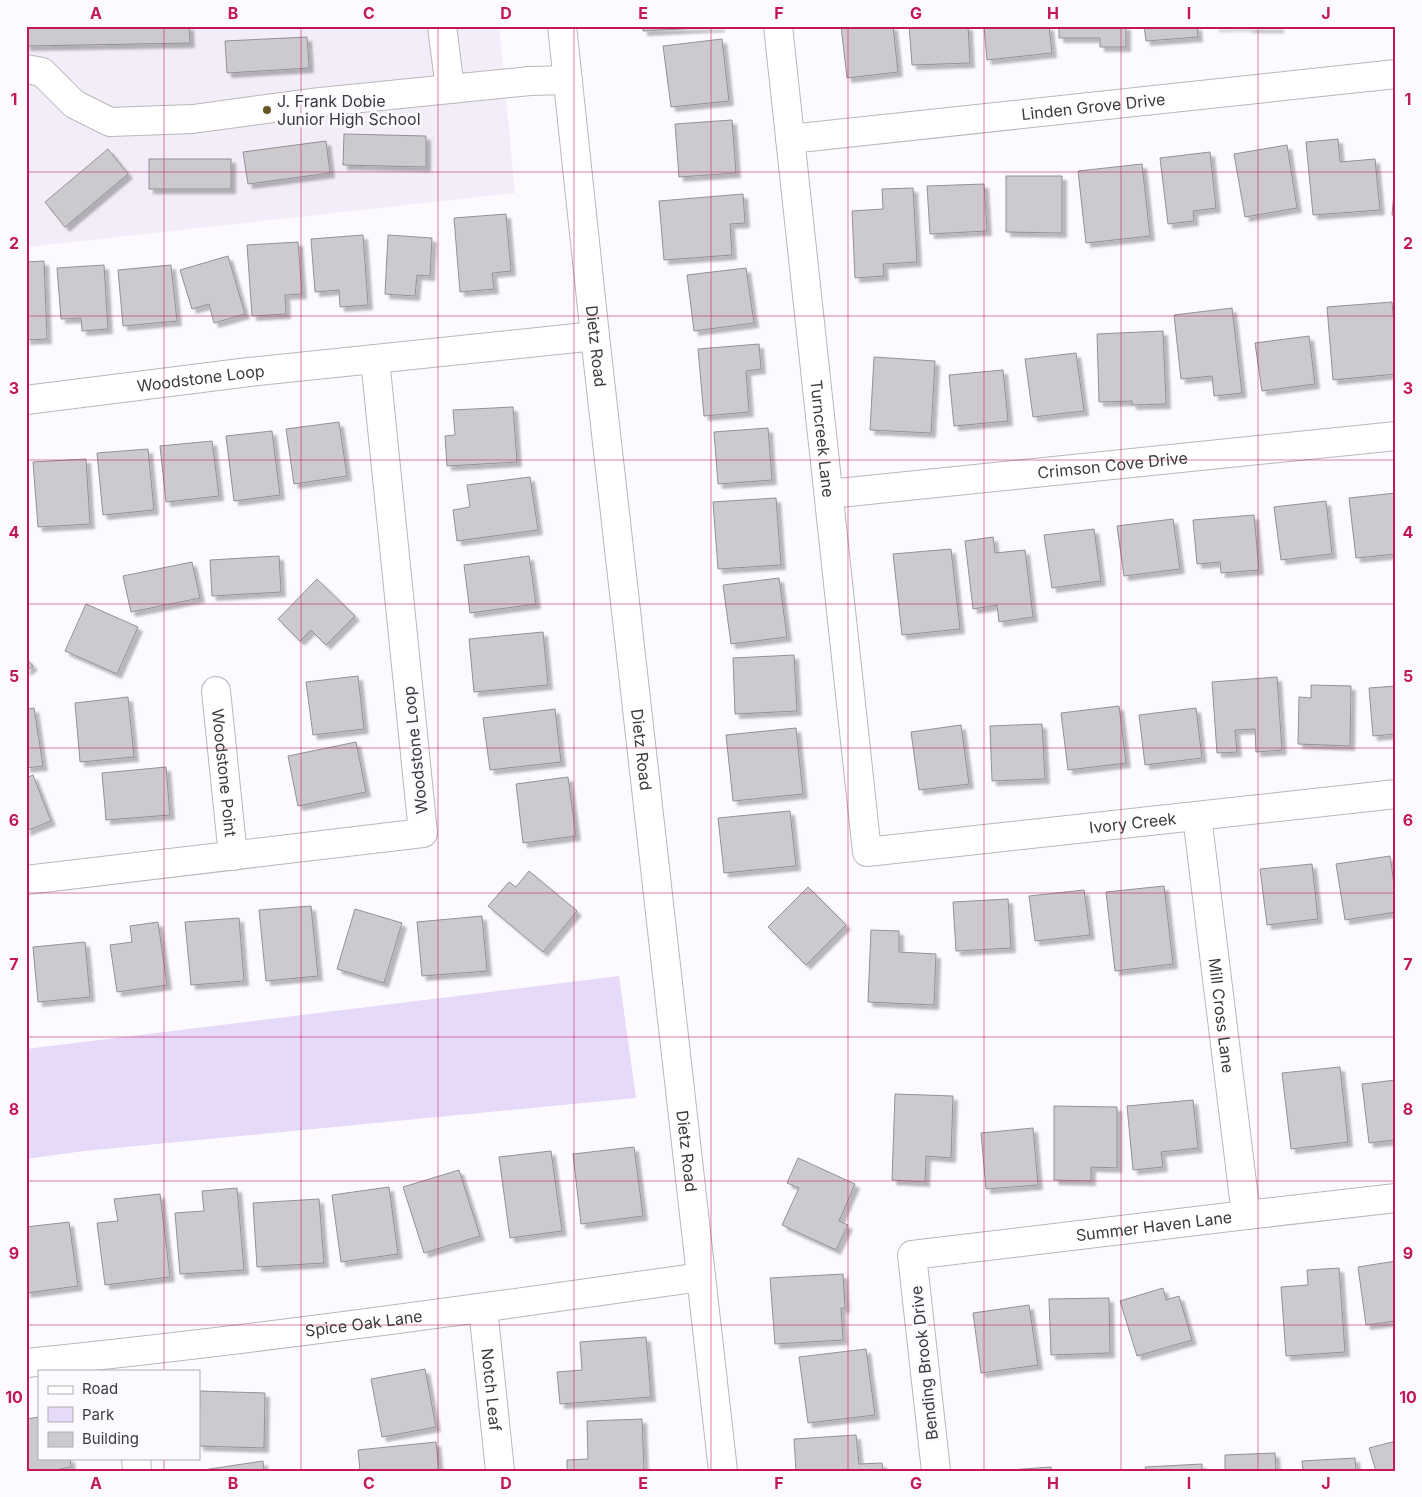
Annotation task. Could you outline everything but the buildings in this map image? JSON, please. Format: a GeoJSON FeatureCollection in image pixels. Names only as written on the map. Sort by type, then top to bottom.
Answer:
{"type":"FeatureCollection","features":[{"type":"Feature","properties":{"kind":"street"},"geometry":{"type":"LineString","coordinates":[[442,26],[450,89]]}},
{"type":"Feature","properties":{"kind":"street","name":"Dietz Road"},"geometry":{"type":"LineString","coordinates":[[562,26],[595,336],[723,1471]]}},
{"type":"Feature","properties":{"kind":"street","name":"Turncreek Lane"},"geometry":{"type":"LineString","coordinates":[[778,26],[867,852]]}},
{"type":"Feature","properties":{"kind":"street"},"geometry":{"type":"LineString","coordinates":[[26,69],[42,72],[74,104],[110,122],[193,119],[311,103],[530,81],[568,80]]}},
{"type":"Feature","properties":{"kind":"street","name":"Linden Grove Drive"},"geometry":{"type":"LineString","coordinates":[[790,139],[1396,74]]}},
{"type":"Feature","properties":{"kind":"street","name":"Woodstone Loop"},"geometry":{"type":"LineString","coordinates":[[26,400],[249,372],[595,336]]}},
{"type":"Feature","properties":{"kind":"street","name":"Woodstone Loop"},"geometry":{"type":"LineString","coordinates":[[26,880],[423,832],[375,359]]}},
{"type":"Feature","properties":{"kind":"street","name":"Crimson Cove Drive"},"geometry":{"type":"LineString","coordinates":[[829,494],[1396,436]]}},
{"type":"Feature","properties":{"kind":"street","name":"Woodstone Point"},"geometry":{"type":"LineString","coordinates":[[216,691],[233,856]]}},
{"type":"Feature","properties":{"kind":"street","name":"Ivory Creek"},"geometry":{"type":"LineString","coordinates":[[867,852],[1396,794]]}},
{"type":"Feature","properties":{"kind":"street","name":"Mill Cross Lane"},"geometry":{"type":"LineString","coordinates":[[1198,816],[1246,1215]]}},
{"type":"Feature","properties":{"kind":"street","name":"Summer Haven Lane"},"geometry":{"type":"LineString","coordinates":[[912,1255],[1396,1198]]}},
{"type":"Feature","properties":{"kind":"street","name":"Bending Brook Drive"},"geometry":{"type":"LineString","coordinates":[[912,1255],[936,1471]]}},
{"type":"Feature","properties":{"kind":"street","name":"Spice Oak Lane"},"geometry":{"type":"LineString","coordinates":[[26,1364],[125,1362],[701,1277]]}},
{"type":"Feature","properties":{"kind":"street","name":"Notch Leaf"},"geometry":{"type":"LineString","coordinates":[[483,1308],[500,1471]]}},
{"type":"Feature","properties":{"kind":"shaded area","name":"J. Frank Dobie Junior High School"},"geometry":{"type":"Polygon","coordinates":[[[26,26],[499,26],[515,193],[26,247],[26,26]]]}},
{"type":"Feature","properties":{"kind":"green space"},"geometry":{"type":"Polygon","coordinates":[[[619,976],[636,1098],[84,1151],[26,1159],[26,1049],[619,976]]]}},
{"type":"Feature","properties":{"kind":"place","name":"J. Frank Dobie Junior High School"},"geometry":{"type":"Point","coordinates":[267,110]}}]}
